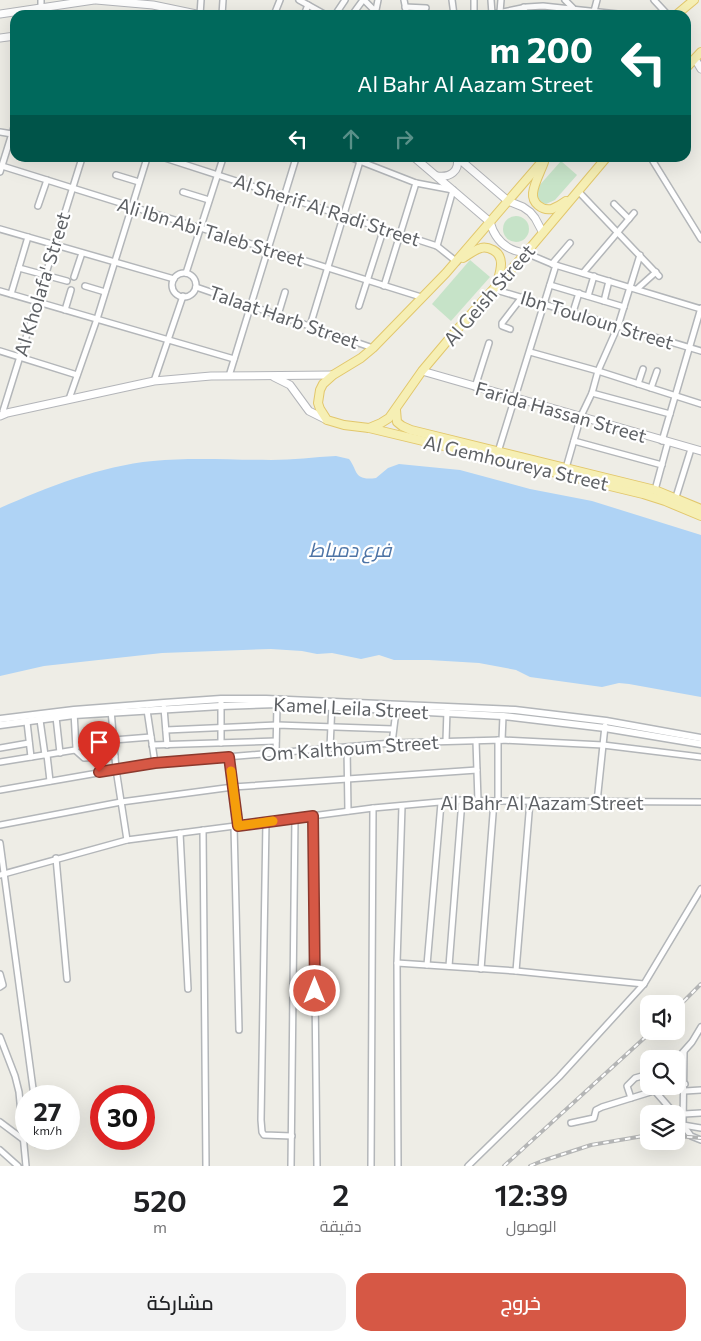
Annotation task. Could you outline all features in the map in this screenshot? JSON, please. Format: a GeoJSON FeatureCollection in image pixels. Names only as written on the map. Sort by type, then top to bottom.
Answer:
{"type":"FeatureCollection","features":[{"type":"Feature","properties":{"kind":"main road"},"geometry":{"type":"LineString","coordinates":[[16,10],[41,4],[95,0],[155,4],[172,10]]}},
{"type":"Feature","properties":{"kind":"main road"},"geometry":{"type":"LineString","coordinates":[[682,10],[694,0]]}},
{"type":"Feature","properties":{"kind":"main road"},"geometry":{"type":"LineString","coordinates":[[691,63],[701,52]]}},
{"type":"Feature","properties":{"kind":"main road"},"geometry":{"type":"LineString","coordinates":[[695,59],[701,69]]}},
{"type":"Feature","properties":{"kind":"main road"},"geometry":{"type":"LineString","coordinates":[[420,162],[490,222],[495,234],[503,244],[514,251],[526,254]]}},
{"type":"Feature","properties":{"kind":"main road"},"geometry":{"type":"LineString","coordinates":[[437,176],[452,174],[457,166],[457,162]]}},
{"type":"Feature","properties":{"kind":"main road"},"geometry":{"type":"LineString","coordinates":[[462,162],[508,201],[524,207],[530,212],[542,233]]}},
{"type":"Feature","properties":{"kind":"main road"},"geometry":{"type":"LineString","coordinates":[[327,420],[320,409],[318,396],[323,384],[372,348],[457,262],[542,162]]}},
{"type":"Feature","properties":{"kind":"main road"},"geometry":{"type":"LineString","coordinates":[[544,162],[533,190],[534,201],[537,205],[546,209],[570,200]]}},
{"type":"Feature","properties":{"kind":"main road","name":"Al Geish Street"},"geometry":{"type":"LineString","coordinates":[[369,428],[381,423],[396,410],[422,372],[494,287],[526,254],[603,162]]}},
{"type":"Feature","properties":{"kind":"main road"},"geometry":{"type":"LineString","coordinates":[[457,262],[481,248],[486,247],[495,251],[501,259],[501,264],[494,287]]}},
{"type":"Feature","properties":{"kind":"main road","name":"Farida Hassan Street"},"geometry":{"type":"LineString","coordinates":[[422,372],[581,416],[665,442],[691,449],[700,449]]}},
{"type":"Feature","properties":{"kind":"main road"},"geometry":{"type":"LineString","coordinates":[[296,391],[296,382],[301,375]]}},
{"type":"Feature","properties":{"kind":"main road"},"geometry":{"type":"LineString","coordinates":[[3,412],[154,381],[229,376],[333,375]]}},
{"type":"Feature","properties":{"kind":"main road"},"geometry":{"type":"LineString","coordinates":[[269,376],[280,379],[290,385],[309,411],[327,420]]}},
{"type":"Feature","properties":{"kind":"main road","name":"Al Gemhoureya Street"},"geometry":{"type":"LineString","coordinates":[[396,410],[397,422],[411,430],[655,490],[676,497],[701,509]]}},
{"type":"Feature","properties":{"kind":"main road","name":"Al Gemhoureya Street"},"geometry":{"type":"LineString","coordinates":[[327,420],[369,428],[643,494],[701,516]]}},
{"type":"Feature","properties":{"kind":"street"},"geometry":{"type":"LineString","coordinates":[[301,0],[317,10]]}},
{"type":"Feature","properties":{"kind":"street"},"geometry":{"type":"LineString","coordinates":[[363,0],[373,10]]}},
{"type":"Feature","properties":{"kind":"street"},"geometry":{"type":"LineString","coordinates":[[404,0],[406,10]]}},
{"type":"Feature","properties":{"kind":"street"},"geometry":{"type":"LineString","coordinates":[[565,0],[573,8]]}},
{"type":"Feature","properties":{"kind":"street"},"geometry":{"type":"LineString","coordinates":[[654,0],[663,10]]}},
{"type":"Feature","properties":{"kind":"street"},"geometry":{"type":"LineString","coordinates":[[306,10],[308,5]]}},
{"type":"Feature","properties":{"kind":"street"},"geometry":{"type":"LineString","coordinates":[[510,10],[543,6],[581,10]]}},
{"type":"Feature","properties":{"kind":"street"},"geometry":{"type":"LineString","coordinates":[[405,7],[426,8]]}},
{"type":"Feature","properties":{"kind":"street"},"geometry":{"type":"LineString","coordinates":[[1,169],[10,140]]}},
{"type":"Feature","properties":{"kind":"street","name":"Al Kholafa' Street"},"geometry":{"type":"LineString","coordinates":[[3,412],[81,162]]}},
{"type":"Feature","properties":{"kind":"street"},"geometry":{"type":"LineString","coordinates":[[69,399],[146,162]]}},
{"type":"Feature","properties":{"kind":"street","name":"Al Sherif Al Radi Street"},"geometry":{"type":"LineString","coordinates":[[178,162],[437,246],[457,262]]}},
{"type":"Feature","properties":{"kind":"street"},"geometry":{"type":"LineString","coordinates":[[186,273],[222,162]]}},
{"type":"Feature","properties":{"kind":"street"},"geometry":{"type":"LineString","coordinates":[[229,376],[295,162]]}},
{"type":"Feature","properties":{"kind":"street"},"geometry":{"type":"LineString","coordinates":[[310,326],[360,162]]}},
{"type":"Feature","properties":{"kind":"street"},"geometry":{"type":"LineString","coordinates":[[368,162],[416,182],[453,190],[437,246]]}},
{"type":"Feature","properties":{"kind":"street"},"geometry":{"type":"LineString","coordinates":[[653,162],[701,239]]}},
{"type":"Feature","properties":{"kind":"street","name":"Ali Ibn Abi Taleb Street"},"geometry":{"type":"LineString","coordinates":[[1,169],[46,180],[132,206],[421,297]]}},
{"type":"Feature","properties":{"kind":"street"},"geometry":{"type":"LineString","coordinates":[[116,175],[139,182]]}},
{"type":"Feature","properties":{"kind":"street"},"geometry":{"type":"LineString","coordinates":[[38,206],[46,180]]}},
{"type":"Feature","properties":{"kind":"street"},"geometry":{"type":"LineString","coordinates":[[384,286],[416,182]]}},
{"type":"Feature","properties":{"kind":"street"},"geometry":{"type":"LineString","coordinates":[[578,191],[657,274],[637,289]]}},
{"type":"Feature","properties":{"kind":"street"},"geometry":{"type":"LineString","coordinates":[[183,192],[209,200]]}},
{"type":"Feature","properties":{"kind":"street"},"geometry":{"type":"LineString","coordinates":[[614,204],[629,219]]}},
{"type":"Feature","properties":{"kind":"street"},"geometry":{"type":"LineString","coordinates":[[582,273],[634,213]]}},
{"type":"Feature","properties":{"kind":"street"},"geometry":{"type":"LineString","coordinates":[[359,306],[384,228]]}},
{"type":"Feature","properties":{"kind":"street"},"geometry":{"type":"LineString","coordinates":[[0,229],[174,279]]}},
{"type":"Feature","properties":{"kind":"street"},"geometry":{"type":"LineString","coordinates":[[11,294],[28,237]]}},
{"type":"Feature","properties":{"kind":"street"},"geometry":{"type":"LineString","coordinates":[[498,452],[550,285],[554,264],[570,243]]}},
{"type":"Feature","properties":{"kind":"street"},"geometry":{"type":"LineString","coordinates":[[74,278],[82,253]]}},
{"type":"Feature","properties":{"kind":"street"},"geometry":{"type":"LineString","coordinates":[[526,254],[582,273],[701,308],[670,414],[662,465],[655,490]]}},
{"type":"Feature","properties":{"kind":"street"},"geometry":{"type":"LineString","coordinates":[[566,468],[581,416],[618,326],[640,255]]}},
{"type":"Feature","properties":{"kind":"street"},"geometry":{"type":"LineString","coordinates":[[19,268],[67,281]]}},
{"type":"Feature","properties":{"kind":"street"},"geometry":{"type":"LineString","coordinates":[[186,273],[195,280],[196,287],[190,295],[183,296],[174,290],[174,279],[179,274],[186,273]]}},
{"type":"Feature","properties":{"kind":"street"},"geometry":{"type":"LineString","coordinates":[[588,296],[594,276]]}},
{"type":"Feature","properties":{"kind":"street"},"geometry":{"type":"LineString","coordinates":[[604,301],[610,281]]}},
{"type":"Feature","properties":{"kind":"street"},"geometry":{"type":"LineString","coordinates":[[550,285],[624,307]]}},
{"type":"Feature","properties":{"kind":"street"},"geometry":{"type":"LineString","coordinates":[[85,286],[105,292]]}},
{"type":"Feature","properties":{"kind":"street","name":"Talaat Harb Street"},"geometry":{"type":"LineString","coordinates":[[196,287],[372,348]]}},
{"type":"Feature","properties":{"kind":"street","name":"Ibn Touloun Street"},"geometry":{"type":"LineString","coordinates":[[494,287],[544,304],[701,350]]}},
{"type":"Feature","properties":{"kind":"street"},"geometry":{"type":"LineString","coordinates":[[65,310],[70,290]]}},
{"type":"Feature","properties":{"kind":"street"},"geometry":{"type":"LineString","coordinates":[[0,291],[234,359]]}},
{"type":"Feature","properties":{"kind":"street"},"geometry":{"type":"LineString","coordinates":[[278,315],[286,292]]}},
{"type":"Feature","properties":{"kind":"street"},"geometry":{"type":"LineString","coordinates":[[573,312],[579,293]]}},
{"type":"Feature","properties":{"kind":"street"},"geometry":{"type":"LineString","coordinates":[[154,381],[183,296]]}},
{"type":"Feature","properties":{"kind":"street"},"geometry":{"type":"LineString","coordinates":[[510,329],[502,326],[502,323],[522,297]]}},
{"type":"Feature","properties":{"kind":"street"},"geometry":{"type":"LineString","coordinates":[[475,387],[489,343]]}},
{"type":"Feature","properties":{"kind":"street"},"geometry":{"type":"LineString","coordinates":[[0,351],[77,375]]}},
{"type":"Feature","properties":{"kind":"street"},"geometry":{"type":"LineString","coordinates":[[530,352],[598,371],[701,404]]}},
{"type":"Feature","properties":{"kind":"street"},"geometry":{"type":"LineString","coordinates":[[638,384],[643,369]]}},
{"type":"Feature","properties":{"kind":"street"},"geometry":{"type":"LineString","coordinates":[[651,388],[657,371]]}},
{"type":"Feature","properties":{"kind":"street"},"geometry":{"type":"LineString","coordinates":[[592,393],[670,414]]}},
{"type":"Feature","properties":{"kind":"street"},"geometry":{"type":"LineString","coordinates":[[574,441],[662,465]]}},
{"type":"Feature","properties":{"kind":"street"},"geometry":{"type":"LineString","coordinates":[[676,497],[691,449]]}},
{"type":"Feature","properties":{"kind":"street"},"geometry":{"type":"LineString","coordinates":[[221,702],[221,743]]}},
{"type":"Feature","properties":{"kind":"street","name":"Kamel Leila Street"},"geometry":{"type":"LineString","coordinates":[[221,702],[332,704],[396,711],[514,710],[701,738]]}},
{"type":"Feature","properties":{"kind":"street","name":"Kamel Leila Street"},"geometry":{"type":"LineString","coordinates":[[0,719],[221,702],[332,704],[447,710],[606,724],[701,744]]}},
{"type":"Feature","properties":{"kind":"street"},"geometry":{"type":"LineString","coordinates":[[276,753],[277,704]]}},
{"type":"Feature","properties":{"kind":"street"},"geometry":{"type":"LineString","coordinates":[[330,748],[332,704]]}},
{"type":"Feature","properties":{"kind":"street"},"geometry":{"type":"LineString","coordinates":[[164,706],[167,744]]}},
{"type":"Feature","properties":{"kind":"street","name":"Kamel Leila Street"},"geometry":{"type":"LineString","coordinates":[[111,710],[147,710],[164,706]]}},
{"type":"Feature","properties":{"kind":"street"},"geometry":{"type":"LineString","coordinates":[[111,710],[116,769],[126,840]]}},
{"type":"Feature","properties":{"kind":"street"},"geometry":{"type":"LineString","coordinates":[[147,710],[155,763]]}},
{"type":"Feature","properties":{"kind":"street"},"geometry":{"type":"LineString","coordinates":[[446,741],[447,710]]}},
{"type":"Feature","properties":{"kind":"street"},"geometry":{"type":"LineString","coordinates":[[392,743],[396,711]]}},
{"type":"Feature","properties":{"kind":"street"},"geometry":{"type":"LineString","coordinates":[[74,712],[76,750],[84,758],[115,756]]}},
{"type":"Feature","properties":{"kind":"street","name":"Kamel Leila Street"},"geometry":{"type":"LineString","coordinates":[[0,725],[56,718],[74,712]]}},
{"type":"Feature","properties":{"kind":"street"},"geometry":{"type":"LineString","coordinates":[[481,969],[503,716]]}},
{"type":"Feature","properties":{"kind":"street"},"geometry":{"type":"LineString","coordinates":[[56,718],[60,753]]}},
{"type":"Feature","properties":{"kind":"street"},"geometry":{"type":"LineString","coordinates":[[40,720],[50,781]]}},
{"type":"Feature","properties":{"kind":"street"},"geometry":{"type":"LineString","coordinates":[[26,722],[31,757]]}},
{"type":"Feature","properties":{"kind":"street"},"geometry":{"type":"LineString","coordinates":[[598,802],[606,724]]}},
{"type":"Feature","properties":{"kind":"street"},"geometry":{"type":"LineString","coordinates":[[166,730],[277,725],[394,729]]}},
{"type":"Feature","properties":{"kind":"street"},"geometry":{"type":"LineString","coordinates":[[76,743],[151,737]]}},
{"type":"Feature","properties":{"kind":"street","name":"Om Kalthoum Street"},"geometry":{"type":"LineString","coordinates":[[0,790],[155,763],[392,743],[500,740],[603,745],[701,757]]}},
{"type":"Feature","properties":{"kind":"street"},"geometry":{"type":"LineString","coordinates":[[152,745],[276,741]]}},
{"type":"Feature","properties":{"kind":"street"},"geometry":{"type":"LineString","coordinates":[[476,741],[478,800]]}},
{"type":"Feature","properties":{"kind":"street"},"geometry":{"type":"LineString","coordinates":[[0,748],[29,742]]}},
{"type":"Feature","properties":{"kind":"street"},"geometry":{"type":"LineString","coordinates":[[346,746],[348,811]]}},
{"type":"Feature","properties":{"kind":"street"},"geometry":{"type":"LineString","coordinates":[[0,762],[76,750]]}},
{"type":"Feature","properties":{"kind":"street"},"geometry":{"type":"LineString","coordinates":[[229,757],[236,826],[239,1030]]}},
{"type":"Feature","properties":{"kind":"street"},"geometry":{"type":"LineString","coordinates":[[0,825],[121,802],[233,787],[477,770]]}},
{"type":"Feature","properties":{"kind":"street"},"geometry":{"type":"LineString","coordinates":[[449,966],[462,800]]}},
{"type":"Feature","properties":{"kind":"street","name":"Al Bahr Al Aazam Street"},"geometry":{"type":"LineString","coordinates":[[2,875],[56,858],[126,840],[373,808],[462,800],[701,802]]}},
{"type":"Feature","properties":{"kind":"street"},"geometry":{"type":"LineString","coordinates":[[516,971],[530,801]]}},
{"type":"Feature","properties":{"kind":"street"},"geometry":{"type":"LineString","coordinates":[[427,965],[441,803]]}},
{"type":"Feature","properties":{"kind":"street"},"geometry":{"type":"LineString","coordinates":[[398,1166],[397,963],[402,806]]}},
{"type":"Feature","properties":{"kind":"street"},"geometry":{"type":"LineString","coordinates":[[371,1166],[373,808]]}},
{"type":"Feature","properties":{"kind":"street"},"geometry":{"type":"LineString","coordinates":[[313,816],[317,1166]]}},
{"type":"Feature","properties":{"kind":"street"},"geometry":{"type":"LineString","coordinates":[[291,1166],[295,818]]}},
{"type":"Feature","properties":{"kind":"street"},"geometry":{"type":"LineString","coordinates":[[266,822],[261,1120],[264,1135],[292,1136]]}},
{"type":"Feature","properties":{"kind":"street"},"geometry":{"type":"LineString","coordinates":[[203,830],[206,1166]]}},
{"type":"Feature","properties":{"kind":"street"},"geometry":{"type":"LineString","coordinates":[[180,834],[188,989]]}},
{"type":"Feature","properties":{"kind":"street"},"geometry":{"type":"LineString","coordinates":[[0,843],[2,875],[32,1085]]}},
{"type":"Feature","properties":{"kind":"street"},"geometry":{"type":"LineString","coordinates":[[56,858],[67,979]]}},
{"type":"Feature","properties":{"kind":"street"},"geometry":{"type":"LineString","coordinates":[[468,1166],[560,1077],[644,984],[699,896],[701,889]]}},
{"type":"Feature","properties":{"kind":"street"},"geometry":{"type":"LineString","coordinates":[[397,963],[516,971],[644,984]]}},
{"type":"Feature","properties":{"kind":"street"},"geometry":{"type":"LineString","coordinates":[[0,974],[3,985],[0,987]]}},
{"type":"Feature","properties":{"kind":"street"},"geometry":{"type":"LineString","coordinates":[[685,1051],[701,1027]]}},
{"type":"Feature","properties":{"kind":"street"},"geometry":{"type":"LineString","coordinates":[[0,1037],[18,1085]]}},
{"type":"Feature","properties":{"kind":"street"},"geometry":{"type":"LineString","coordinates":[[631,1098],[627,1086],[630,1081],[640,1077]]}},
{"type":"Feature","properties":{"kind":"street"},"geometry":{"type":"LineString","coordinates":[[685,1091],[701,1090]]}},
{"type":"Feature","properties":{"kind":"street"},"geometry":{"type":"LineString","coordinates":[[571,1123],[594,1118],[595,1112],[598,1109],[640,1095]]}},
{"type":"Feature","properties":{"kind":"street"},"geometry":{"type":"LineString","coordinates":[[659,1095],[668,1105]]}},
{"type":"Feature","properties":{"kind":"street"},"geometry":{"type":"LineString","coordinates":[[685,1114],[701,1113]]}},
{"type":"Feature","properties":{"kind":"street"},"geometry":{"type":"LineString","coordinates":[[0,1122],[15,1133]]}},
{"type":"Feature","properties":{"kind":"street"},"geometry":{"type":"LineString","coordinates":[[685,1125],[701,1128]]}},
{"type":"Feature","properties":{"kind":"street"},"geometry":{"type":"LineString","coordinates":[[685,1127],[691,1136],[701,1140]]}},
{"type":"Feature","properties":{"kind":"street"},"geometry":{"type":"LineString","coordinates":[[0,1150],[18,1166]]}},
{"type":"Feature","properties":{"kind":"street"},"geometry":{"type":"LineString","coordinates":[[25,1150],[26,1166]]}},
{"type":"Feature","properties":{"kind":"green space"},"geometry":{"type":"Polygon","coordinates":[[[560,162],[577,175],[555,200],[546,204],[542,203],[536,196],[538,187],[560,162]]]}},
{"type":"Feature","properties":{"kind":"green space"},"geometry":{"type":"Polygon","coordinates":[[[516,216],[525,220],[529,229],[525,238],[516,242],[507,238],[503,229],[507,220],[516,216]]]}},
{"type":"Feature","properties":{"kind":"green space"},"geometry":{"type":"Polygon","coordinates":[[[470,260],[490,277],[451,321],[432,304],[470,260]]]}},
{"type":"Feature","properties":{"kind":"water","name":"فرع دمياط"},"geometry":{"type":"Polygon","coordinates":[[[336,456],[349,459],[357,474],[363,478],[376,478],[388,468],[399,464],[460,470],[530,489],[592,501],[701,535],[701,697],[629,684],[619,683],[602,687],[530,677],[516,670],[479,663],[394,660],[379,655],[361,659],[332,653],[317,654],[271,649],[162,653],[44,666],[0,676],[0,508],[37,492],[75,479],[133,464],[182,459],[279,460],[336,456]]]}},
{"type":"Feature","properties":{"kind":"railway"},"geometry":{"type":"LineString","coordinates":[[685,1000],[701,984]]}},
{"type":"Feature","properties":{"kind":"railway"},"geometry":{"type":"LineString","coordinates":[[504,1166],[642,1040]]}},
{"type":"Feature","properties":{"kind":"railway"},"geometry":{"type":"LineString","coordinates":[[530,1166],[591,1145],[640,1137]]}},
{"type":"Feature","properties":{"kind":"railway"},"geometry":{"type":"LineString","coordinates":[[685,1137],[701,1138]]}},
{"type":"Feature","properties":{"kind":"slow traffic"},"geometry":{"type":"LineString","coordinates":[[231,771],[238,826],[273,821]]}},
{"type":"Feature","properties":{"kind":"route"},"geometry":{"type":"LineString","coordinates":[[99,772],[155,763],[229,757],[238,826],[313,816],[315,991]]}}]}
